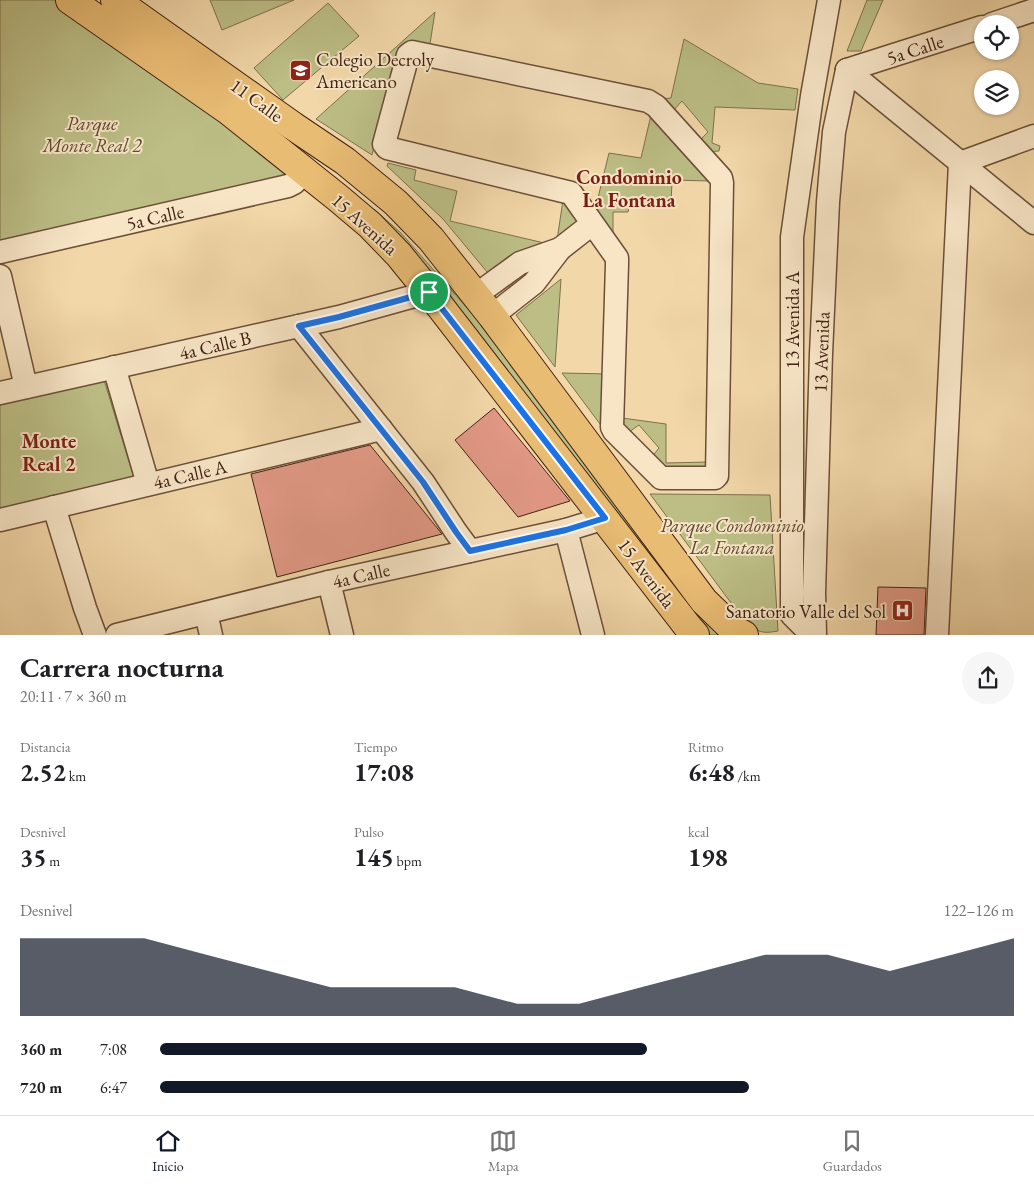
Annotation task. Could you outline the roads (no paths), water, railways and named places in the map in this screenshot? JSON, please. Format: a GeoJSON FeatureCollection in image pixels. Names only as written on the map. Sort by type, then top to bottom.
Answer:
{"type":"FeatureCollection","features":[{"type":"Feature","properties":{"kind":"main road","name":"11 Calle"},"geometry":{"type":"LineString","coordinates":[[70,0],[229,111],[306,172]]}},
{"type":"Feature","properties":{"kind":"main road","name":"11 Calle"},"geometry":{"type":"LineString","coordinates":[[116,0],[345,161],[396,203]]}},
{"type":"Feature","properties":{"kind":"main road"},"geometry":{"type":"LineString","coordinates":[[306,172],[327,174],[396,203]]}},
{"type":"Feature","properties":{"kind":"main road","name":"15 Avenida"},"geometry":{"type":"LineString","coordinates":[[306,172],[370,225],[399,254],[695,635]]}},
{"type":"Feature","properties":{"kind":"main road","name":"15 Avenida"},"geometry":{"type":"LineString","coordinates":[[396,203],[489,301],[554,400],[704,601],[733,629],[744,635]]}},
{"type":"Feature","properties":{"kind":"street","name":"13 Avenida A"},"geometry":{"type":"LineString","coordinates":[[813,635],[792,615],[792,237],[812,96],[829,0]]}},
{"type":"Feature","properties":{"kind":"street"},"geometry":{"type":"LineString","coordinates":[[1019,15],[1034,10]]}},
{"type":"Feature","properties":{"kind":"street","name":"5a Calle"},"geometry":{"type":"LineString","coordinates":[[847,70],[974,30]]}},
{"type":"Feature","properties":{"kind":"street"},"geometry":{"type":"LineString","coordinates":[[412,52],[648,101],[656,106],[721,178],[717,476],[715,478],[660,478],[612,427],[618,264],[617,258],[592,224],[571,193],[385,147],[384,144],[409,53],[412,52]]}},
{"type":"Feature","properties":{"kind":"street","name":"13 Avenida"},"geometry":{"type":"LineString","coordinates":[[813,635],[820,354],[828,202],[834,132],[847,70]]}},
{"type":"Feature","properties":{"kind":"street"},"geometry":{"type":"LineString","coordinates":[[847,70],[1034,223]]}},
{"type":"Feature","properties":{"kind":"street"},"geometry":{"type":"LineString","coordinates":[[960,163],[1034,136]]}},
{"type":"Feature","properties":{"kind":"street"},"geometry":{"type":"LineString","coordinates":[[937,635],[960,163]]}},
{"type":"Feature","properties":{"kind":"street","name":"5a Calle"},"geometry":{"type":"LineString","coordinates":[[0,252],[288,186],[294,184],[306,172]]}},
{"type":"Feature","properties":{"kind":"street"},"geometry":{"type":"LineString","coordinates":[[489,301],[520,263],[560,249],[592,224]]}},
{"type":"Feature","properties":{"kind":"street"},"geometry":{"type":"LineString","coordinates":[[0,276],[26,387]]}},
{"type":"Feature","properties":{"kind":"street","name":"4a Calle B"},"geometry":{"type":"LineString","coordinates":[[0,393],[339,317],[429,292]]}},
{"type":"Feature","properties":{"kind":"street"},"geometry":{"type":"LineString","coordinates":[[299,326],[423,482],[470,551]]}},
{"type":"Feature","properties":{"kind":"street"},"geometry":{"type":"LineString","coordinates":[[114,367],[148,484]]}},
{"type":"Feature","properties":{"kind":"street","name":"4a Calle A"},"geometry":{"type":"LineString","coordinates":[[0,520],[381,429]]}},
{"type":"Feature","properties":{"kind":"street"},"geometry":{"type":"LineString","coordinates":[[54,507],[95,635]]}},
{"type":"Feature","properties":{"kind":"street","name":"4a Calle"},"geometry":{"type":"LineString","coordinates":[[117,635],[329,582],[566,530],[605,518]]}},
{"type":"Feature","properties":{"kind":"street"},"geometry":{"type":"LineString","coordinates":[[566,530],[593,635]]}},
{"type":"Feature","properties":{"kind":"street"},"geometry":{"type":"LineString","coordinates":[[329,582],[342,635]]}},
{"type":"Feature","properties":{"kind":"street"},"geometry":{"type":"LineString","coordinates":[[206,613],[211,635]]}},
{"type":"Feature","properties":{"kind":"place","name":"Colegio Decroly Americano"},"geometry":{"type":"Point","coordinates":[300,70]}},
{"type":"Feature","properties":{"kind":"place","name":"Sanatorio Valle del Sol"},"geometry":{"type":"Point","coordinates":[902,611]}},
{"type":"Feature","properties":{"kind":"district","name":"Condominio La Fontana"},"geometry":{"type":"Point","coordinates":[629,188]}},
{"type":"Feature","properties":{"kind":"district","name":"Monte Real 2"},"geometry":{"type":"Point","coordinates":[49,452]}},
{"type":"Feature","properties":{"kind":"park label","name":"Parque Monte Real 2"},"geometry":{"type":"Point","coordinates":[92,134]}},
{"type":"Feature","properties":{"kind":"park label","name":"Parque Condominio La Fontana"},"geometry":{"type":"Point","coordinates":[732,536]}}]}
